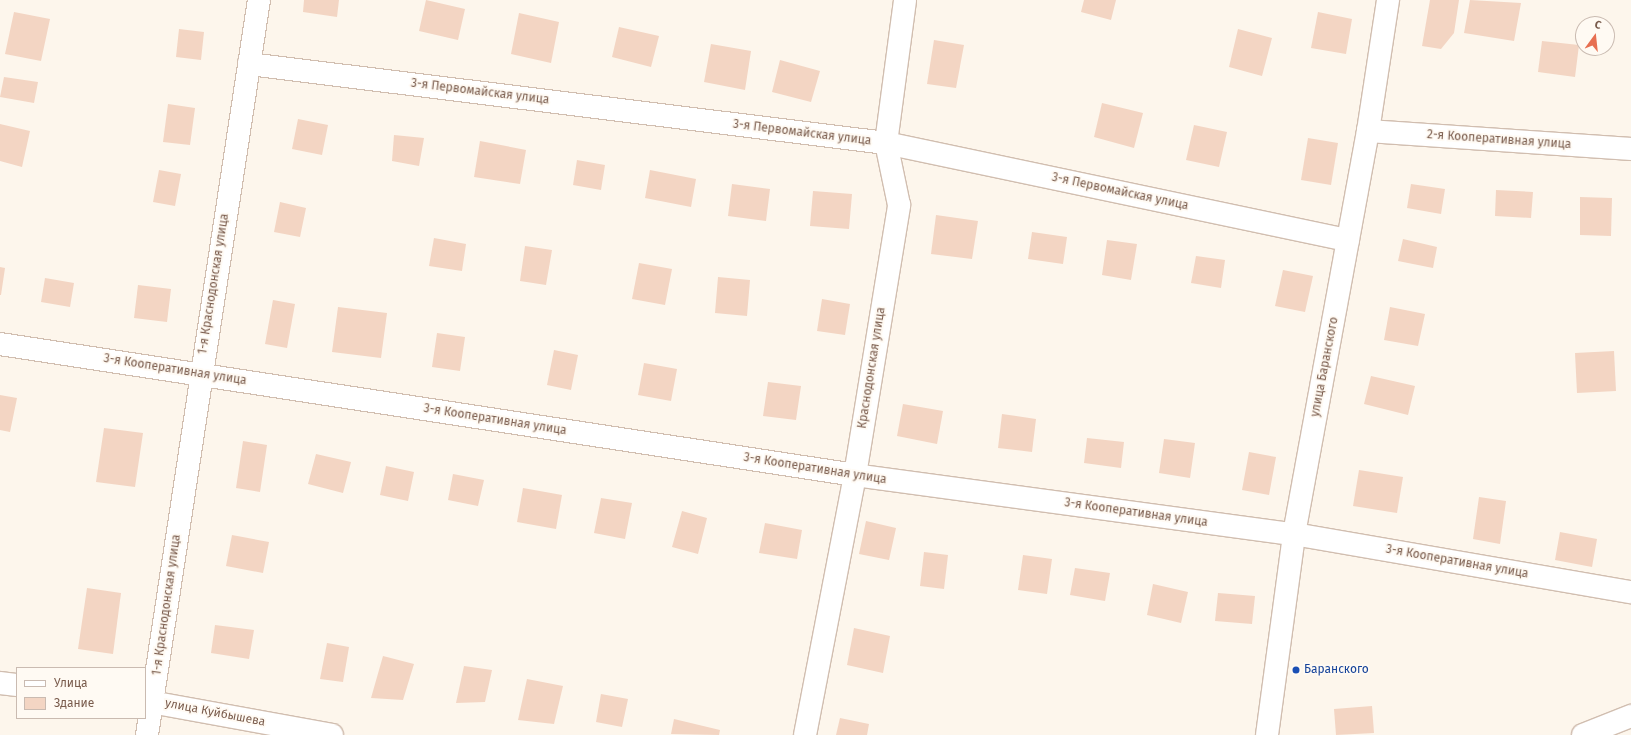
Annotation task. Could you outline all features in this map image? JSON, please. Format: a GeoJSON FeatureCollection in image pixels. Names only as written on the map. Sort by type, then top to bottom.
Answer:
{"type":"FeatureCollection","features":[{"type":"Feature","properties":{"kind":"street","name":"1-я Краснодонская улица"},"geometry":{"type":"LineString","coordinates":[[147,735],[149,701],[259,0]]}},
{"type":"Feature","properties":{"kind":"street","name":"Краснодонская улица"},"geometry":{"type":"LineString","coordinates":[[805,735],[855,476],[899,205],[886,143],[906,0]]}},
{"type":"Feature","properties":{"kind":"street","name":"улица Баранского"},"geometry":{"type":"LineString","coordinates":[[1267,735],[1294,534],[1368,131],[1388,0]]}},
{"type":"Feature","properties":{"kind":"street","name":"3-я Первомайская улица"},"geometry":{"type":"LineString","coordinates":[[249,64],[886,143],[1348,240]]}},
{"type":"Feature","properties":{"kind":"street","name":"2-я Кооперативная улица"},"geometry":{"type":"LineString","coordinates":[[1368,131],[1631,149]]}},
{"type":"Feature","properties":{"kind":"street","name":"3-я Кооперативная улица"},"geometry":{"type":"LineString","coordinates":[[0,344],[855,476],[1294,534],[1631,592]]}},
{"type":"Feature","properties":{"kind":"street"},"geometry":{"type":"LineString","coordinates":[[0,683],[16,685]]}},
{"type":"Feature","properties":{"kind":"street","name":"улица Куйбышева"},"geometry":{"type":"LineString","coordinates":[[149,701],[332,735]]}},
{"type":"Feature","properties":{"kind":"street"},"geometry":{"type":"LineString","coordinates":[[1583,735],[1631,716]]}},
{"type":"Feature","properties":{"kind":"building"},"geometry":{"type":"Polygon","coordinates":[[[304,0],[339,0],[337,17],[303,12],[304,0]]]}},
{"type":"Feature","properties":{"kind":"building"},"geometry":{"type":"Polygon","coordinates":[[[426,0],[465,9],[458,40],[419,31],[426,0]]]}},
{"type":"Feature","properties":{"kind":"building"},"geometry":{"type":"Polygon","coordinates":[[[1084,0],[1116,0],[1111,20],[1081,12],[1084,0]]]}},
{"type":"Feature","properties":{"kind":"building"},"geometry":{"type":"Polygon","coordinates":[[[1430,0],[1459,0],[1454,33],[1441,49],[1422,46],[1430,0]]]}},
{"type":"Feature","properties":{"kind":"building"},"geometry":{"type":"Polygon","coordinates":[[[1470,0],[1521,3],[1514,41],[1464,33],[1470,0]]]}},
{"type":"Feature","properties":{"kind":"building"},"geometry":{"type":"Polygon","coordinates":[[[14,12],[50,19],[41,61],[5,54],[14,12]]]}},
{"type":"Feature","properties":{"kind":"building"},"geometry":{"type":"Polygon","coordinates":[[[1318,12],[1352,19],[1346,54],[1311,48],[1318,12]]]}},
{"type":"Feature","properties":{"kind":"building"},"geometry":{"type":"Polygon","coordinates":[[[519,13],[559,22],[551,63],[511,54],[519,13]]]}},
{"type":"Feature","properties":{"kind":"building"},"geometry":{"type":"Polygon","coordinates":[[[619,27],[659,36],[651,67],[612,57],[619,27]]]}},
{"type":"Feature","properties":{"kind":"building"},"geometry":{"type":"Polygon","coordinates":[[[179,29],[204,32],[201,60],[176,57],[179,29]]]}},
{"type":"Feature","properties":{"kind":"building"},"geometry":{"type":"Polygon","coordinates":[[[1238,29],[1272,38],[1262,76],[1229,67],[1238,29]]]}},
{"type":"Feature","properties":{"kind":"building"},"geometry":{"type":"Polygon","coordinates":[[[934,40],[964,45],[956,88],[927,84],[934,40]]]}},
{"type":"Feature","properties":{"kind":"building"},"geometry":{"type":"Polygon","coordinates":[[[1542,41],[1575,45],[1575,56],[1578,56],[1575,77],[1538,72],[1542,41]]]}},
{"type":"Feature","properties":{"kind":"building"},"geometry":{"type":"Polygon","coordinates":[[[711,44],[751,51],[745,90],[704,82],[711,44]]]}},
{"type":"Feature","properties":{"kind":"building"},"geometry":{"type":"Polygon","coordinates":[[[780,60],[820,71],[811,102],[772,92],[780,60]]]}},
{"type":"Feature","properties":{"kind":"building"},"geometry":{"type":"Polygon","coordinates":[[[4,77],[38,82],[34,103],[0,97],[4,77]]]}},
{"type":"Feature","properties":{"kind":"building"},"geometry":{"type":"Polygon","coordinates":[[[1102,103],[1143,113],[1134,148],[1094,137],[1102,103]]]}},
{"type":"Feature","properties":{"kind":"building"},"geometry":{"type":"Polygon","coordinates":[[[168,104],[195,108],[190,145],[163,142],[168,104]]]}},
{"type":"Feature","properties":{"kind":"building"},"geometry":{"type":"Polygon","coordinates":[[[298,119],[328,125],[322,155],[292,149],[298,119]]]}},
{"type":"Feature","properties":{"kind":"building"},"geometry":{"type":"Polygon","coordinates":[[[0,124],[30,131],[22,167],[0,161],[0,124]]]}},
{"type":"Feature","properties":{"kind":"building"},"geometry":{"type":"Polygon","coordinates":[[[1194,125],[1227,132],[1219,167],[1186,160],[1194,125]]]}},
{"type":"Feature","properties":{"kind":"building"},"geometry":{"type":"Polygon","coordinates":[[[394,135],[424,138],[419,166],[392,161],[394,135]]]}},
{"type":"Feature","properties":{"kind":"building"},"geometry":{"type":"Polygon","coordinates":[[[1308,138],[1338,143],[1331,185],[1301,180],[1308,138]]]}},
{"type":"Feature","properties":{"kind":"building"},"geometry":{"type":"Polygon","coordinates":[[[480,141],[526,150],[520,184],[474,177],[480,141]]]}},
{"type":"Feature","properties":{"kind":"building"},"geometry":{"type":"Polygon","coordinates":[[[577,160],[605,165],[601,190],[573,185],[577,160]]]}},
{"type":"Feature","properties":{"kind":"building"},"geometry":{"type":"Polygon","coordinates":[[[159,170],[181,174],[175,206],[153,202],[159,170]]]}},
{"type":"Feature","properties":{"kind":"building"},"geometry":{"type":"Polygon","coordinates":[[[650,170],[696,179],[691,207],[645,198],[650,170]]]}},
{"type":"Feature","properties":{"kind":"building"},"geometry":{"type":"Polygon","coordinates":[[[732,184],[770,189],[766,221],[728,216],[732,184]]]}},
{"type":"Feature","properties":{"kind":"building"},"geometry":{"type":"Polygon","coordinates":[[[1411,184],[1445,189],[1441,214],[1407,208],[1411,184]]]}},
{"type":"Feature","properties":{"kind":"building"},"geometry":{"type":"Polygon","coordinates":[[[1496,190],[1533,192],[1531,218],[1495,216],[1496,190]]]}},
{"type":"Feature","properties":{"kind":"building"},"geometry":{"type":"Polygon","coordinates":[[[813,191],[852,194],[849,229],[810,226],[813,191]]]}},
{"type":"Feature","properties":{"kind":"building"},"geometry":{"type":"Polygon","coordinates":[[[1580,197],[1612,198],[1611,236],[1580,235],[1580,197]]]}},
{"type":"Feature","properties":{"kind":"building"},"geometry":{"type":"Polygon","coordinates":[[[280,202],[306,208],[300,237],[274,232],[280,202]]]}},
{"type":"Feature","properties":{"kind":"building"},"geometry":{"type":"Polygon","coordinates":[[[936,215],[978,221],[972,259],[931,254],[936,215]]]}},
{"type":"Feature","properties":{"kind":"building"},"geometry":{"type":"Polygon","coordinates":[[[1032,232],[1067,237],[1063,264],[1028,259],[1032,232]]]}},
{"type":"Feature","properties":{"kind":"building"},"geometry":{"type":"Polygon","coordinates":[[[434,238],[466,244],[462,271],[429,266],[434,238]]]}},
{"type":"Feature","properties":{"kind":"building"},"geometry":{"type":"Polygon","coordinates":[[[1403,239],[1437,247],[1433,268],[1398,261],[1403,239]]]}},
{"type":"Feature","properties":{"kind":"building"},"geometry":{"type":"Polygon","coordinates":[[[1107,240],[1137,244],[1131,280],[1102,275],[1107,240]]]}},
{"type":"Feature","properties":{"kind":"building"},"geometry":{"type":"Polygon","coordinates":[[[525,246],[552,250],[546,285],[520,281],[525,246]]]}},
{"type":"Feature","properties":{"kind":"building"},"geometry":{"type":"Polygon","coordinates":[[[1196,256],[1225,260],[1221,288],[1191,283],[1196,256]]]}},
{"type":"Feature","properties":{"kind":"building"},"geometry":{"type":"Polygon","coordinates":[[[639,263],[672,269],[665,305],[632,299],[639,263]]]}},
{"type":"Feature","properties":{"kind":"building"},"geometry":{"type":"Polygon","coordinates":[[[0,267],[5,268],[1,295],[0,295],[0,267]]]}},
{"type":"Feature","properties":{"kind":"building"},"geometry":{"type":"Polygon","coordinates":[[[1283,270],[1313,276],[1305,312],[1275,306],[1283,270]]]}},
{"type":"Feature","properties":{"kind":"building"},"geometry":{"type":"Polygon","coordinates":[[[718,277],[750,280],[747,316],[715,313],[718,277]]]}},
{"type":"Feature","properties":{"kind":"building"},"geometry":{"type":"Polygon","coordinates":[[[45,278],[74,283],[70,307],[41,302],[45,278]]]}},
{"type":"Feature","properties":{"kind":"building"},"geometry":{"type":"Polygon","coordinates":[[[138,285],[171,289],[167,322],[134,318],[138,285]]]}},
{"type":"Feature","properties":{"kind":"building"},"geometry":{"type":"Polygon","coordinates":[[[822,299],[850,304],[845,335],[817,331],[822,299]]]}},
{"type":"Feature","properties":{"kind":"building"},"geometry":{"type":"Polygon","coordinates":[[[273,300],[295,304],[287,348],[265,344],[273,300]]]}},
{"type":"Feature","properties":{"kind":"building"},"geometry":{"type":"Polygon","coordinates":[[[338,307],[387,313],[381,358],[332,352],[338,307]]]}},
{"type":"Feature","properties":{"kind":"building"},"geometry":{"type":"Polygon","coordinates":[[[1390,307],[1425,314],[1418,346],[1384,340],[1390,307]]]}},
{"type":"Feature","properties":{"kind":"building"},"geometry":{"type":"Polygon","coordinates":[[[437,333],[465,337],[460,371],[432,367],[437,333]]]}},
{"type":"Feature","properties":{"kind":"building"},"geometry":{"type":"Polygon","coordinates":[[[554,350],[578,355],[571,390],[547,385],[554,350]]]}},
{"type":"Feature","properties":{"kind":"building"},"geometry":{"type":"Polygon","coordinates":[[[1614,351],[1616,391],[1577,393],[1575,353],[1614,351]]]}},
{"type":"Feature","properties":{"kind":"building"},"geometry":{"type":"Polygon","coordinates":[[[644,363],[677,369],[671,401],[638,395],[644,363]]]}},
{"type":"Feature","properties":{"kind":"building"},"geometry":{"type":"Polygon","coordinates":[[[1371,376],[1415,386],[1408,415],[1364,404],[1371,376]]]}},
{"type":"Feature","properties":{"kind":"building"},"geometry":{"type":"Polygon","coordinates":[[[768,382],[801,386],[796,420],[763,416],[768,382]]]}},
{"type":"Feature","properties":{"kind":"building"},"geometry":{"type":"Polygon","coordinates":[[[0,395],[17,398],[10,432],[0,430],[0,395]]]}},
{"type":"Feature","properties":{"kind":"building"},"geometry":{"type":"Polygon","coordinates":[[[903,404],[943,411],[937,444],[897,436],[903,404]]]}},
{"type":"Feature","properties":{"kind":"building"},"geometry":{"type":"Polygon","coordinates":[[[1002,414],[1036,419],[1032,452],[998,448],[1002,414]]]}},
{"type":"Feature","properties":{"kind":"building"},"geometry":{"type":"Polygon","coordinates":[[[104,428],[143,433],[135,487],[96,482],[104,428]]]}},
{"type":"Feature","properties":{"kind":"building"},"geometry":{"type":"Polygon","coordinates":[[[1087,438],[1124,442],[1121,468],[1084,463],[1087,438]]]}},
{"type":"Feature","properties":{"kind":"building"},"geometry":{"type":"Polygon","coordinates":[[[1164,439],[1195,443],[1190,478],[1159,473],[1164,439]]]}},
{"type":"Feature","properties":{"kind":"building"},"geometry":{"type":"Polygon","coordinates":[[[243,441],[267,445],[260,492],[236,488],[243,441]]]}},
{"type":"Feature","properties":{"kind":"building"},"geometry":{"type":"Polygon","coordinates":[[[1249,452],[1276,457],[1269,495],[1242,490],[1249,452]]]}},
{"type":"Feature","properties":{"kind":"building"},"geometry":{"type":"Polygon","coordinates":[[[316,454],[351,462],[343,493],[308,484],[316,454]]]}},
{"type":"Feature","properties":{"kind":"building"},"geometry":{"type":"Polygon","coordinates":[[[386,466],[414,472],[408,501],[380,495],[386,466]]]}},
{"type":"Feature","properties":{"kind":"building"},"geometry":{"type":"Polygon","coordinates":[[[1359,470],[1403,477],[1397,513],[1353,506],[1359,470]]]}},
{"type":"Feature","properties":{"kind":"building"},"geometry":{"type":"Polygon","coordinates":[[[453,474],[484,480],[478,506],[448,500],[453,474]]]}},
{"type":"Feature","properties":{"kind":"building"},"geometry":{"type":"Polygon","coordinates":[[[523,488],[562,495],[556,529],[517,522],[523,488]]]}},
{"type":"Feature","properties":{"kind":"building"},"geometry":{"type":"Polygon","coordinates":[[[1479,497],[1506,501],[1500,544],[1473,539],[1479,497]]]}},
{"type":"Feature","properties":{"kind":"building"},"geometry":{"type":"Polygon","coordinates":[[[601,498],[632,503],[625,539],[594,533],[601,498]]]}},
{"type":"Feature","properties":{"kind":"building"},"geometry":{"type":"Polygon","coordinates":[[[682,511],[707,518],[698,554],[672,547],[682,511]]]}},
{"type":"Feature","properties":{"kind":"building"},"geometry":{"type":"Polygon","coordinates":[[[866,521],[896,528],[889,560],[859,554],[866,521]]]}},
{"type":"Feature","properties":{"kind":"building"},"geometry":{"type":"Polygon","coordinates":[[[765,523],[802,530],[797,559],[759,553],[765,523]]]}},
{"type":"Feature","properties":{"kind":"building"},"geometry":{"type":"Polygon","coordinates":[[[1560,532],[1597,539],[1592,567],[1555,560],[1560,532]]]}},
{"type":"Feature","properties":{"kind":"building"},"geometry":{"type":"Polygon","coordinates":[[[232,535],[269,542],[263,573],[226,566],[232,535]]]}},
{"type":"Feature","properties":{"kind":"building"},"geometry":{"type":"Polygon","coordinates":[[[924,552],[948,555],[944,589],[920,586],[924,552]]]}},
{"type":"Feature","properties":{"kind":"building"},"geometry":{"type":"Polygon","coordinates":[[[1023,555],[1052,559],[1047,594],[1018,590],[1023,555]]]}},
{"type":"Feature","properties":{"kind":"building"},"geometry":{"type":"Polygon","coordinates":[[[1075,568],[1110,573],[1105,601],[1070,595],[1075,568]]]}},
{"type":"Feature","properties":{"kind":"building"},"geometry":{"type":"Polygon","coordinates":[[[1153,584],[1188,592],[1181,623],[1147,615],[1153,584]]]}},
{"type":"Feature","properties":{"kind":"building"},"geometry":{"type":"Polygon","coordinates":[[[87,588],[121,593],[113,654],[78,649],[87,588]]]}},
{"type":"Feature","properties":{"kind":"building"},"geometry":{"type":"Polygon","coordinates":[[[1218,593],[1255,596],[1252,624],[1215,621],[1218,593]]]}},
{"type":"Feature","properties":{"kind":"building"},"geometry":{"type":"Polygon","coordinates":[[[215,625],[254,630],[249,659],[211,653],[215,625]]]}},
{"type":"Feature","properties":{"kind":"building"},"geometry":{"type":"Polygon","coordinates":[[[854,628],[890,636],[883,673],[847,665],[854,628]]]}},
{"type":"Feature","properties":{"kind":"building"},"geometry":{"type":"Polygon","coordinates":[[[327,643],[349,647],[343,682],[320,679],[327,643]]]}},
{"type":"Feature","properties":{"kind":"building"},"geometry":{"type":"Polygon","coordinates":[[[383,656],[414,664],[403,700],[371,698],[383,656]]]}},
{"type":"Feature","properties":{"kind":"building"},"geometry":{"type":"Polygon","coordinates":[[[464,666],[492,670],[485,702],[456,703],[464,666]]]}},
{"type":"Feature","properties":{"kind":"building"},"geometry":{"type":"Polygon","coordinates":[[[527,679],[563,686],[554,724],[518,720],[527,679]]]}},
{"type":"Feature","properties":{"kind":"building"},"geometry":{"type":"Polygon","coordinates":[[[601,694],[628,699],[622,727],[596,722],[601,694]]]}},
{"type":"Feature","properties":{"kind":"building"},"geometry":{"type":"Polygon","coordinates":[[[1372,706],[1374,733],[1336,735],[1334,709],[1372,706]]]}},
{"type":"Feature","properties":{"kind":"building"},"geometry":{"type":"Polygon","coordinates":[[[840,718],[869,724],[867,735],[836,735],[840,718]]]}},
{"type":"Feature","properties":{"kind":"building"},"geometry":{"type":"Polygon","coordinates":[[[674,719],[720,730],[719,735],[671,734],[674,719]]]}},
{"type":"Feature","properties":{"kind":"place","name":"Баранского"},"geometry":{"type":"Point","coordinates":[1296,670]}}]}
